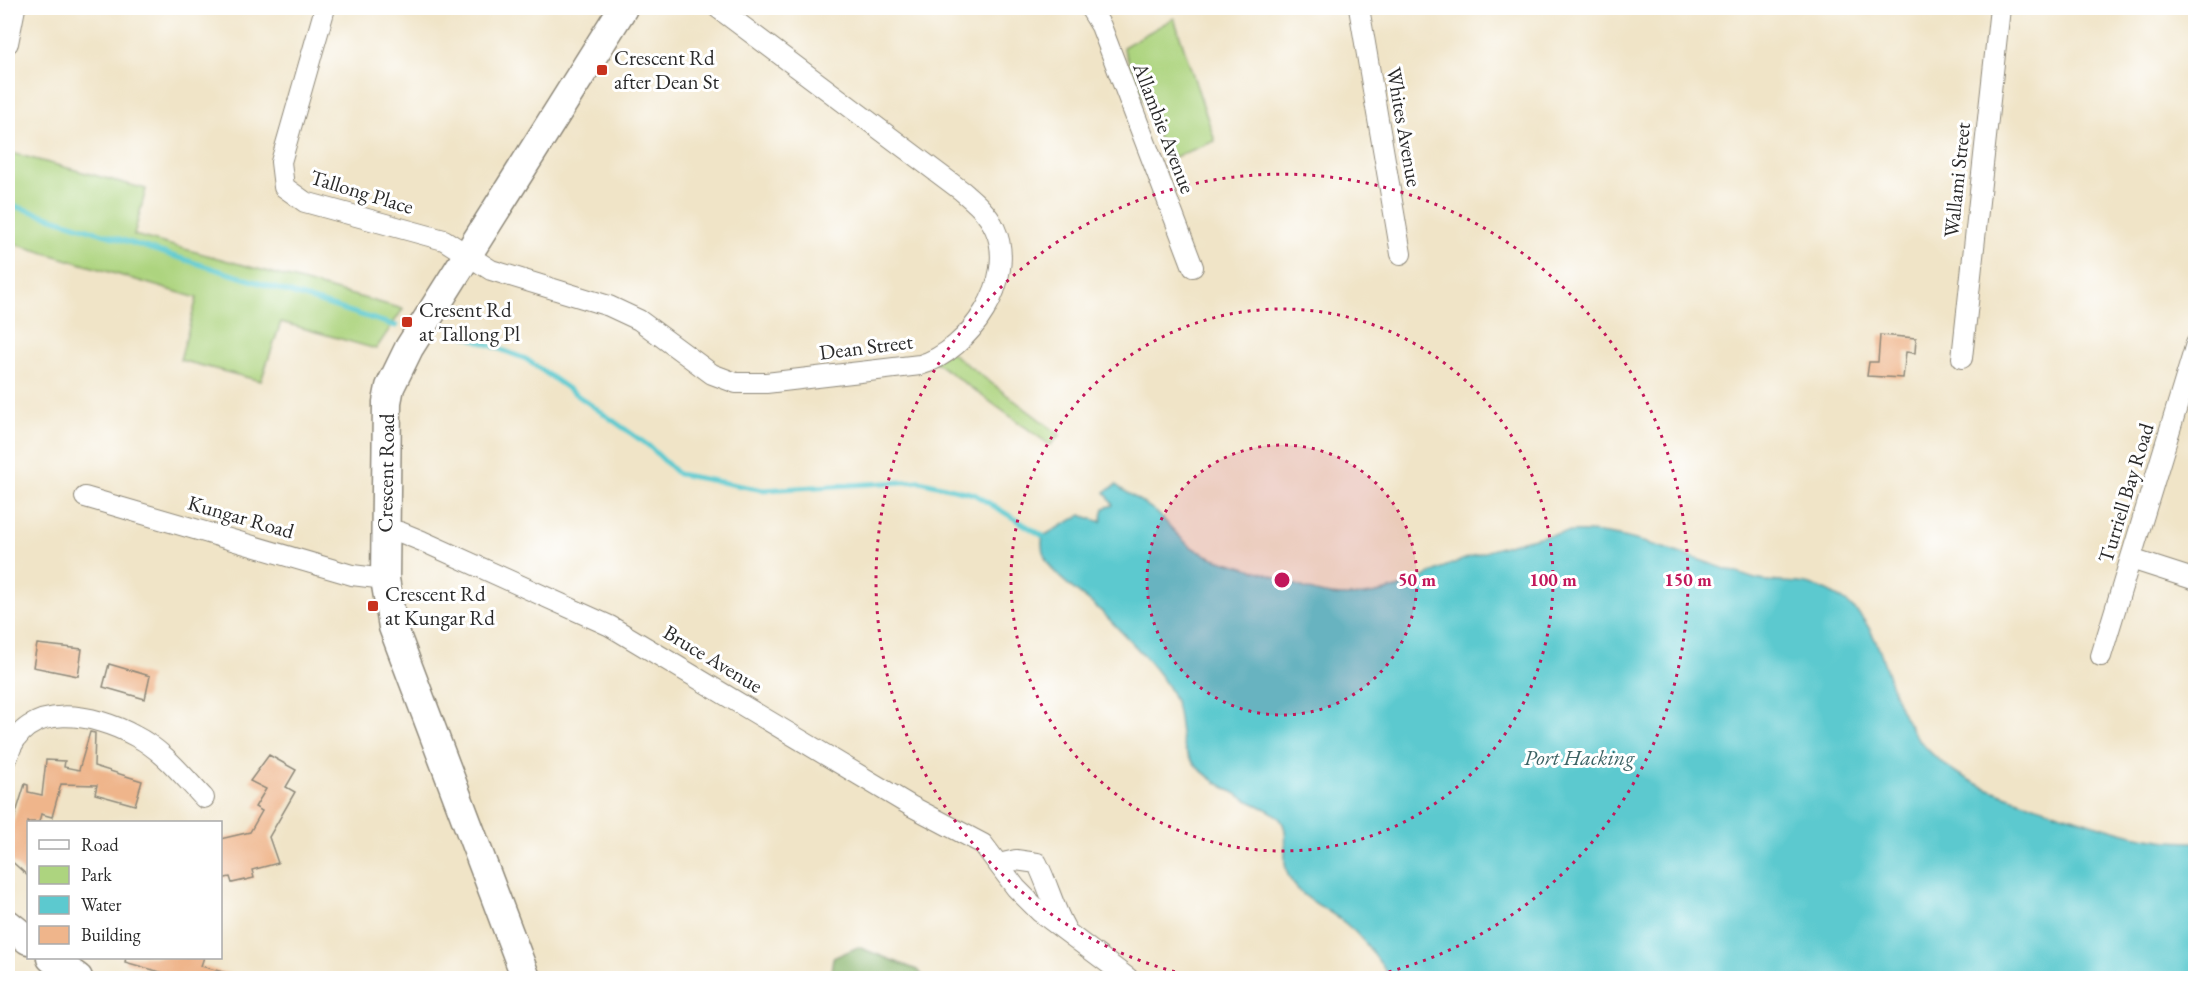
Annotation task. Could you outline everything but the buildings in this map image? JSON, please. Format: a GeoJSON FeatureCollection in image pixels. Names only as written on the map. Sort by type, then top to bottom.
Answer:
{"type":"FeatureCollection","features":[{"type":"Feature","properties":{"kind":"street"},"geometry":{"type":"LineString","coordinates":[[8,43],[15,8]]}},
{"type":"Feature","properties":{"kind":"street","name":"Tallong Place"},"geometry":{"type":"LineString","coordinates":[[325,8],[281,162],[285,187],[305,202],[444,240],[467,255]]}},
{"type":"Feature","properties":{"kind":"street","name":"Crescent Road"},"geometry":{"type":"LineString","coordinates":[[526,978],[393,627],[385,579],[386,414],[390,387],[409,348],[623,8]]}},
{"type":"Feature","properties":{"kind":"street","name":"Dean Street"},"geometry":{"type":"LineString","coordinates":[[467,255],[491,270],[609,306],[639,320],[712,374],[736,383],[766,383],[920,365],[934,361],[966,334],[997,284],[1001,263],[995,229],[984,210],[962,190],[718,8]]}},
{"type":"Feature","properties":{"kind":"street","name":"Allambie Avenue"},"geometry":{"type":"LineString","coordinates":[[1090,8],[1101,26],[1192,267]]}},
{"type":"Feature","properties":{"kind":"street","name":"Whites Avenue"},"geometry":{"type":"LineString","coordinates":[[1359,8],[1401,254]]}},
{"type":"Feature","properties":{"kind":"street","name":"Wallami Street"},"geometry":{"type":"LineString","coordinates":[[1962,358],[2000,8]]}},
{"type":"Feature","properties":{"kind":"street","name":"Turriell Bay Road"},"geometry":{"type":"LineString","coordinates":[[2101,656],[2196,345]]}},
{"type":"Feature","properties":{"kind":"street","name":"Kungar Road"},"geometry":{"type":"LineString","coordinates":[[86,497],[352,574],[385,579]]}},
{"type":"Feature","properties":{"kind":"street","name":"Bruce Avenue"},"geometry":{"type":"LineString","coordinates":[[384,529],[400,531],[610,626],[901,800],[983,844],[1016,888],[1068,933],[1128,978]]}},
{"type":"Feature","properties":{"kind":"street"},"geometry":{"type":"LineString","coordinates":[[2131,559],[2196,580]]}},
{"type":"Feature","properties":{"kind":"street"},"geometry":{"type":"LineString","coordinates":[[8,756],[21,733],[34,722],[62,715],[85,718],[136,736],[169,760],[204,798]]}},
{"type":"Feature","properties":{"kind":"street","name":"Bruce Avenue"},"geometry":{"type":"LineString","coordinates":[[999,864],[1016,860],[1037,863],[1046,880],[1053,908],[1068,933]]}},
{"type":"Feature","properties":{"kind":"street"},"geometry":{"type":"LineString","coordinates":[[8,924],[27,939]]}},
{"type":"Feature","properties":{"kind":"street"},"geometry":{"type":"LineString","coordinates":[[54,959],[78,978]]}},
{"type":"Feature","properties":{"kind":"green space"},"geometry":{"type":"Polygon","coordinates":[[[1174,18],[1215,141],[1167,160],[1123,47],[1174,18]]]}},
{"type":"Feature","properties":{"kind":"green space"},"geometry":{"type":"Polygon","coordinates":[[[8,152],[146,189],[134,235],[403,309],[376,349],[281,322],[261,381],[180,360],[197,298],[8,242],[8,152]]]}},
{"type":"Feature","properties":{"kind":"green space"},"geometry":{"type":"Polygon","coordinates":[[[949,351],[1060,435],[1050,445],[934,361],[949,351]]]}},
{"type":"Feature","properties":{"kind":"green space"},"geometry":{"type":"Polygon","coordinates":[[[858,947],[917,970],[925,978],[830,978],[833,958],[858,947]]]}},
{"type":"Feature","properties":{"kind":"water","name":"Port Hacking"},"geometry":{"type":"Polygon","coordinates":[[[1116,485],[1157,513],[1183,540],[1200,552],[1309,590],[1339,596],[1386,591],[1472,556],[1525,540],[1574,532],[1617,536],[1640,541],[1755,579],[1810,585],[1837,596],[1857,611],[1870,630],[1880,651],[1895,696],[1920,741],[1949,768],[2001,794],[2108,828],[2159,840],[2195,842],[2195,978],[1391,978],[1352,929],[1297,889],[1287,874],[1285,832],[1279,818],[1217,783],[1195,764],[1186,751],[1175,701],[1162,678],[1122,632],[1062,579],[1046,559],[1042,548],[1043,536],[1081,515],[1101,522],[1104,508],[1113,505],[1105,492],[1116,485]]]}},
{"type":"Feature","properties":{"kind":"waterway"},"geometry":{"type":"LineString","coordinates":[[8,204],[396,326]]}},
{"type":"Feature","properties":{"kind":"waterway"},"geometry":{"type":"LineString","coordinates":[[460,334],[526,359],[649,446],[678,474],[763,490],[920,481],[974,494],[1043,536]]}},
{"type":"Feature","properties":{"kind":"place","name":"Crescent Rd after Dean St"},"geometry":{"type":"Point","coordinates":[602,70]}},
{"type":"Feature","properties":{"kind":"place","name":"Cresent Rd at Tallong Pl"},"geometry":{"type":"Point","coordinates":[407,322]}},
{"type":"Feature","properties":{"kind":"place","name":"Crescent Rd at Kungar Rd"},"geometry":{"type":"Point","coordinates":[373,606]}}]}
